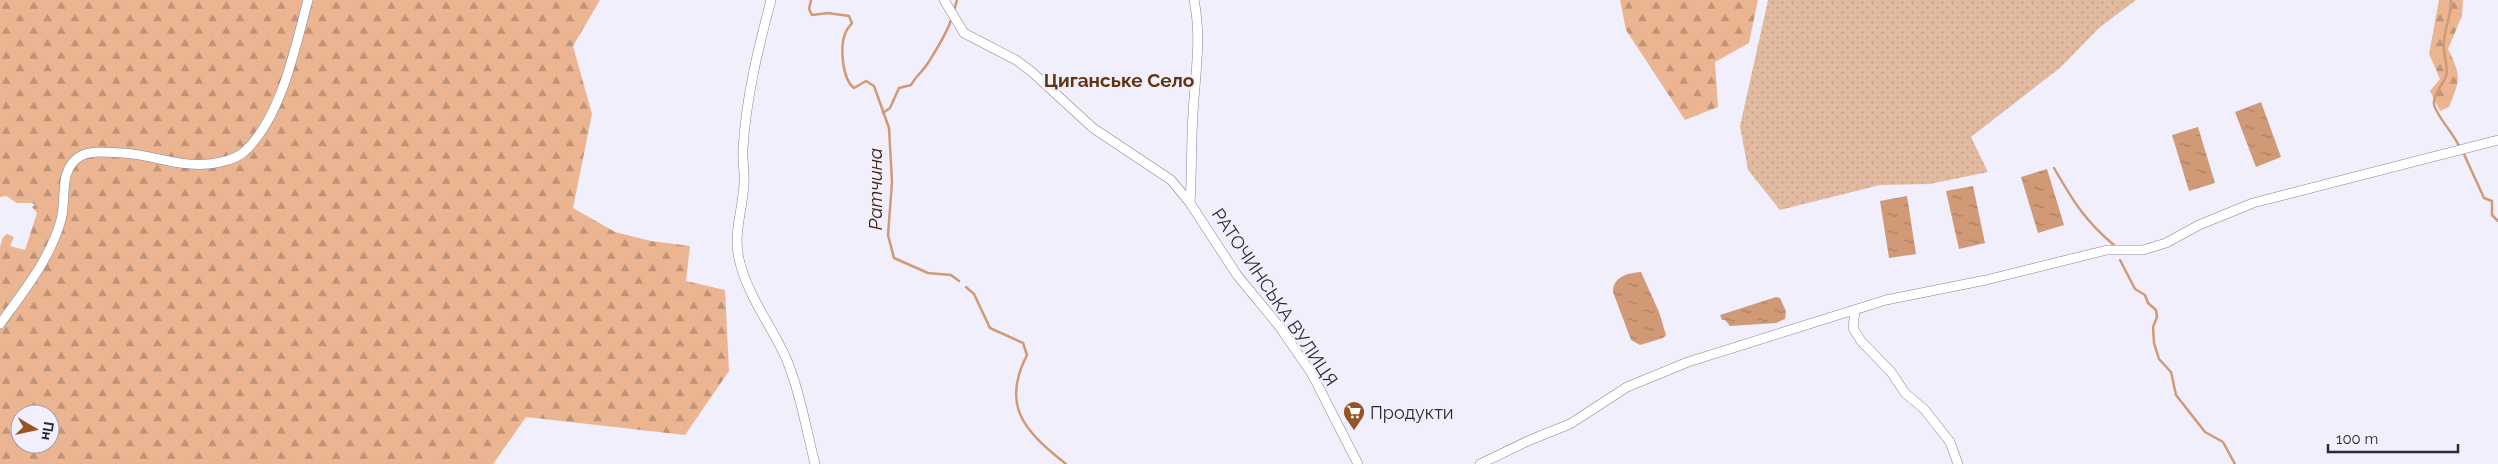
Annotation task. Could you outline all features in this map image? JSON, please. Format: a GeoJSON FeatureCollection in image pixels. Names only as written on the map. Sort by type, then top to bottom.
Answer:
{"type":"FeatureCollection","features":[{"type":"Feature","properties":{"kind":"street"},"geometry":{"type":"LineString","coordinates":[[0,324],[50,253],[62,218],[65,182],[71,164],[80,156],[95,152],[142,155],[178,165],[210,164],[225,161],[243,153],[258,135],[282,93],[308,0]]}},
{"type":"Feature","properties":{"kind":"street"},"geometry":{"type":"LineString","coordinates":[[771,0],[757,55],[747,113],[743,151],[744,184],[737,235],[739,258],[749,288],[785,356],[796,383],[815,464]]}},
{"type":"Feature","properties":{"kind":"street","name":"РАТОЧИНСЬКА ВУЛИЦЯ"},"geometry":{"type":"LineString","coordinates":[[944,0],[964,33],[1016,60],[1032,72],[1093,128],[1171,180],[1190,203],[1238,275],[1279,326],[1312,374],[1358,464]]}},
{"type":"Feature","properties":{"kind":"street"},"geometry":{"type":"LineString","coordinates":[[1190,203],[1199,23],[1194,0]]}},
{"type":"Feature","properties":{"kind":"street"},"geometry":{"type":"LineString","coordinates":[[1480,464],[1530,440],[1570,424],[1627,387],[1671,369],[1886,300],[1986,280],[2107,250],[2143,250],[2166,244],[2199,225],[2253,203],[2498,140]]}},
{"type":"Feature","properties":{"kind":"street"},"geometry":{"type":"LineString","coordinates":[[1855,310],[1853,328],[1861,341],[1891,372],[1905,393],[1924,409],[1950,442],[1958,464]]}},
{"type":"Feature","properties":{"kind":"shaded area"},"geometry":{"type":"Polygon","coordinates":[[[1768,0],[2136,0],[2099,28],[2061,67],[1971,137],[1988,172],[1930,184],[1880,185],[1780,210],[1748,170],[1740,126],[1768,0]]]}},
{"type":"Feature","properties":{"kind":"green space"},"geometry":{"type":"Polygon","coordinates":[[[0,0],[600,0],[573,46],[592,114],[573,208],[615,232],[651,241],[690,246],[686,281],[725,290],[729,371],[685,435],[526,417],[493,464],[0,464],[0,247],[3,237],[7,234],[14,237],[10,246],[25,250],[37,213],[32,207],[35,205],[32,203],[17,203],[6,196],[0,197],[0,0]]]}},
{"type":"Feature","properties":{"kind":"green space"},"geometry":{"type":"Polygon","coordinates":[[[1620,0],[1758,0],[1749,43],[1715,62],[1718,107],[1685,120],[1626,30],[1620,0]]]}},
{"type":"Feature","properties":{"kind":"green space"},"geometry":{"type":"Polygon","coordinates":[[[2439,0],[2463,0],[2462,16],[2448,49],[2456,66],[2457,84],[2449,107],[2440,111],[2430,91],[2440,79],[2429,54],[2439,0]]]}},
{"type":"Feature","properties":{"kind":"water"},"geometry":{"type":"Polygon","coordinates":[[[2261,102],[2281,157],[2256,167],[2235,112],[2261,102]]]}},
{"type":"Feature","properties":{"kind":"water"},"geometry":{"type":"Polygon","coordinates":[[[2198,127],[2215,183],[2189,191],[2172,135],[2198,127]]]}},
{"type":"Feature","properties":{"kind":"water"},"geometry":{"type":"Polygon","coordinates":[[[2047,169],[2064,225],[2038,233],[2021,177],[2047,169]]]}},
{"type":"Feature","properties":{"kind":"water"},"geometry":{"type":"Polygon","coordinates":[[[1973,186],[1985,243],[1959,249],[1946,191],[1973,186]]]}},
{"type":"Feature","properties":{"kind":"water"},"geometry":{"type":"Polygon","coordinates":[[[1907,196],[1916,254],[1889,258],[1880,201],[1907,196]]]}},
{"type":"Feature","properties":{"kind":"water"},"geometry":{"type":"Polygon","coordinates":[[[1641,272],[1659,312],[1666,335],[1663,338],[1640,345],[1631,340],[1613,292],[1618,279],[1631,273],[1641,272]]]}},
{"type":"Feature","properties":{"kind":"water"},"geometry":{"type":"Polygon","coordinates":[[[1776,297],[1780,298],[1786,311],[1785,319],[1776,323],[1730,326],[1725,320],[1722,320],[1720,315],[1776,297]]]}},
{"type":"Feature","properties":{"kind":"waterway","name":"Ратчина"},"geometry":{"type":"LineString","coordinates":[[811,0],[809,9],[812,15],[828,13],[849,16],[852,23],[843,40],[842,54],[847,78],[854,88],[866,81],[874,86],[889,128],[892,182],[888,235],[894,258],[928,273],[951,275],[959,281]]}},
{"type":"Feature","properties":{"kind":"waterway"},"geometry":{"type":"LineString","coordinates":[[954,11],[957,0]]}},
{"type":"Feature","properties":{"kind":"waterway"},"geometry":{"type":"LineString","coordinates":[[2451,0],[2444,43],[2447,73],[2435,96],[2434,104],[2459,146]]}},
{"type":"Feature","properties":{"kind":"waterway"},"geometry":{"type":"LineString","coordinates":[[883,113],[890,108],[899,88],[911,85],[926,66],[944,37],[951,20]]}},
{"type":"Feature","properties":{"kind":"waterway"},"geometry":{"type":"LineString","coordinates":[[2463,152],[2484,198],[2492,201],[2492,215],[2498,221]]}},
{"type":"Feature","properties":{"kind":"waterway"},"geometry":{"type":"LineString","coordinates":[[2054,168],[2080,210],[2095,228],[2115,246]]}},
{"type":"Feature","properties":{"kind":"waterway"},"geometry":{"type":"LineString","coordinates":[[2120,260],[2135,289],[2145,295],[2148,303],[2156,310],[2157,317],[2153,327],[2154,343],[2159,359],[2171,372],[2176,395],[2205,432],[2223,442],[2235,464]]}},
{"type":"Feature","properties":{"kind":"waterway","name":"Ратчина"},"geometry":{"type":"LineString","coordinates":[[966,287],[974,294],[990,328],[1023,343],[1027,355],[1019,373],[1016,389],[1017,404],[1021,417],[1039,441],[1066,464]]}},
{"type":"Feature","properties":{"kind":"place","name":"Продукти"},"geometry":{"type":"Point","coordinates":[1354,431]}},
{"type":"Feature","properties":{"kind":"district","name":"Циганське Село"},"geometry":{"type":"Point","coordinates":[1119,80]}}]}
